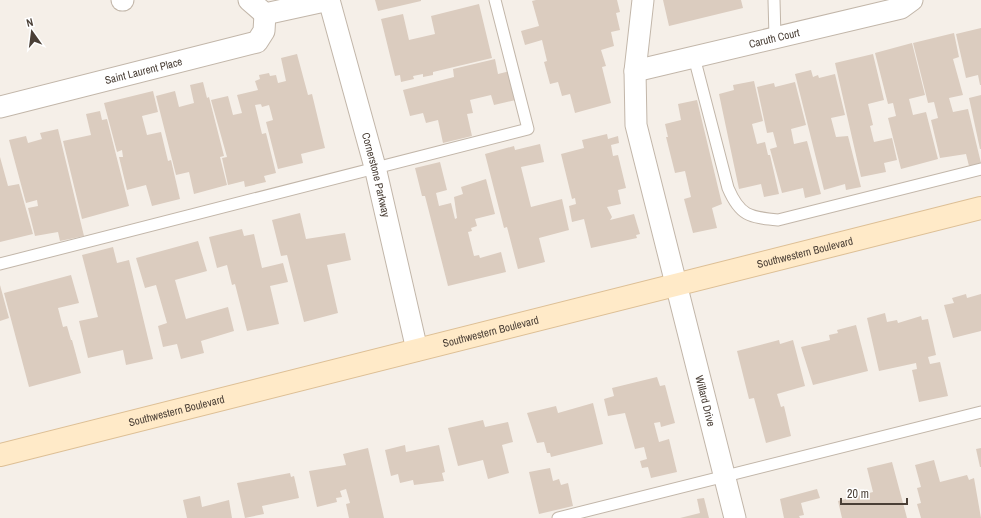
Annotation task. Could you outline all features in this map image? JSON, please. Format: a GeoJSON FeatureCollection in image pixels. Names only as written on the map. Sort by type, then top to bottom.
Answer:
{"type":"FeatureCollection","features":[{"type":"Feature","properties":{"kind":"street"},"geometry":{"type":"LineString","coordinates":[[249,0],[265,14],[329,0]]}},
{"type":"Feature","properties":{"kind":"street","name":"Cornerstone Parkway"},"geometry":{"type":"LineString","coordinates":[[329,0],[375,167],[417,350]]}},
{"type":"Feature","properties":{"kind":"street"},"geometry":{"type":"LineString","coordinates":[[643,0],[635,71],[636,125],[677,284]]}},
{"type":"Feature","properties":{"kind":"street","name":"Caruth Court"},"geometry":{"type":"LineString","coordinates":[[635,71],[900,8],[912,0]]}},
{"type":"Feature","properties":{"kind":"street","name":"Saint Laurent Place"},"geometry":{"type":"LineString","coordinates":[[0,107],[257,42],[264,31],[265,14]]}},
{"type":"Feature","properties":{"kind":"street","name":"Southwestern Boulevard"},"geometry":{"type":"LineString","coordinates":[[0,455],[981,208]]}},
{"type":"Feature","properties":{"kind":"street","name":"Willard Drive"},"geometry":{"type":"LineString","coordinates":[[677,284],[735,518]]}},
{"type":"Feature","properties":{"kind":"lane"},"geometry":{"type":"LineString","coordinates":[[0,264],[528,129],[494,0]]}},
{"type":"Feature","properties":{"kind":"lane"},"geometry":{"type":"LineString","coordinates":[[774,0],[775,37]]}},
{"type":"Feature","properties":{"kind":"lane"},"geometry":{"type":"LineString","coordinates":[[694,57],[728,188],[736,205],[753,217],[778,220],[981,169]]}},
{"type":"Feature","properties":{"kind":"lane"},"geometry":{"type":"LineString","coordinates":[[558,518],[981,412]]}},
{"type":"Feature","properties":{"kind":"building"},"geometry":{"type":"Polygon","coordinates":[[[375,0],[421,0],[421,1],[378,11],[375,0]]]}},
{"type":"Feature","properties":{"kind":"building"},"geometry":{"type":"Polygon","coordinates":[[[617,0],[620,12],[616,13],[620,30],[611,32],[614,46],[601,50],[606,66],[602,67],[611,103],[575,113],[570,94],[562,96],[558,82],[550,84],[544,62],[547,61],[542,40],[525,45],[521,31],[539,26],[532,1],[617,0]]]}},
{"type":"Feature","properties":{"kind":"building"},"geometry":{"type":"Polygon","coordinates":[[[663,0],[741,0],[743,8],[669,26],[663,0]]]}},
{"type":"Feature","properties":{"kind":"building"},"geometry":{"type":"Polygon","coordinates":[[[479,4],[492,58],[433,72],[433,75],[423,77],[423,74],[413,76],[414,79],[401,82],[400,75],[395,76],[381,19],[403,14],[409,40],[435,34],[431,16],[479,4]]]}},
{"type":"Feature","properties":{"kind":"building"},"geometry":{"type":"Polygon","coordinates":[[[981,28],[980,85],[978,75],[966,78],[956,34],[981,28]]]}},
{"type":"Feature","properties":{"kind":"building"},"geometry":{"type":"Polygon","coordinates":[[[954,33],[959,57],[953,59],[963,95],[949,98],[953,112],[968,109],[981,163],[969,166],[966,154],[940,158],[931,120],[938,118],[934,102],[928,103],[913,43],[954,33]]]}},
{"type":"Feature","properties":{"kind":"building"},"geometry":{"type":"Polygon","coordinates":[[[912,43],[925,95],[909,99],[913,115],[926,112],[938,159],[901,169],[888,118],[896,116],[893,103],[888,104],[875,53],[912,43]]]}},
{"type":"Feature","properties":{"kind":"building"},"geometry":{"type":"Polygon","coordinates":[[[297,54],[308,95],[312,94],[325,148],[301,154],[303,163],[278,169],[266,122],[273,120],[269,105],[262,107],[261,104],[255,105],[262,134],[266,133],[276,173],[264,176],[266,182],[245,187],[244,181],[228,185],[222,158],[227,157],[211,100],[228,96],[233,115],[242,113],[237,95],[258,90],[255,81],[260,79],[259,75],[269,73],[270,76],[276,75],[278,83],[286,81],[281,58],[297,54]]]}},
{"type":"Feature","properties":{"kind":"building"},"geometry":{"type":"Polygon","coordinates":[[[873,54],[884,100],[868,104],[873,125],[870,126],[874,142],[892,138],[897,160],[884,163],[886,172],[861,177],[835,63],[873,54]]]}},
{"type":"Feature","properties":{"kind":"building"},"geometry":{"type":"Polygon","coordinates":[[[495,59],[498,74],[510,71],[516,100],[494,105],[491,95],[470,100],[473,113],[467,114],[472,136],[443,143],[438,120],[426,123],[423,113],[410,116],[403,90],[454,77],[453,69],[495,59]]]}},
{"type":"Feature","properties":{"kind":"building"},"geometry":{"type":"Polygon","coordinates":[[[811,70],[813,77],[818,75],[819,78],[835,74],[845,115],[831,118],[836,137],[848,136],[861,187],[846,190],[845,184],[824,190],[795,74],[811,70]]]}},
{"type":"Feature","properties":{"kind":"building"},"geometry":{"type":"Polygon","coordinates":[[[754,81],[763,121],[752,124],[757,144],[765,142],[768,155],[770,155],[779,194],[764,197],[761,184],[739,189],[719,94],[734,90],[733,85],[754,81]]]}},
{"type":"Feature","properties":{"kind":"building"},"geometry":{"type":"Polygon","coordinates":[[[203,82],[207,98],[209,97],[224,156],[220,157],[227,185],[194,194],[189,172],[176,175],[156,96],[175,91],[179,107],[194,103],[190,85],[203,82]]]}},
{"type":"Feature","properties":{"kind":"building"},"geometry":{"type":"Polygon","coordinates":[[[795,82],[806,125],[791,129],[794,144],[807,141],[821,194],[805,198],[803,188],[782,193],[770,149],[777,147],[773,132],[767,133],[757,87],[774,83],[775,87],[795,82]]]}},
{"type":"Feature","properties":{"kind":"building"},"geometry":{"type":"Polygon","coordinates":[[[153,91],[158,112],[142,116],[147,135],[161,132],[168,161],[171,160],[180,199],[152,206],[146,185],[127,190],[119,157],[123,157],[122,150],[117,152],[104,103],[153,91]]]}},
{"type":"Feature","properties":{"kind":"building"},"geometry":{"type":"Polygon","coordinates":[[[981,95],[981,149],[980,149],[969,98],[981,95]]]}},
{"type":"Feature","properties":{"kind":"building"},"geometry":{"type":"Polygon","coordinates":[[[697,100],[722,204],[712,208],[717,228],[693,233],[684,199],[691,197],[685,171],[675,173],[666,137],[668,137],[665,124],[681,120],[678,104],[697,100]]]}},
{"type":"Feature","properties":{"kind":"building"},"geometry":{"type":"Polygon","coordinates":[[[100,111],[102,120],[107,119],[129,206],[82,219],[63,141],[91,135],[86,114],[100,111]]]}},
{"type":"Feature","properties":{"kind":"building"},"geometry":{"type":"Polygon","coordinates":[[[58,129],[84,236],[60,241],[58,232],[35,236],[28,208],[38,206],[37,200],[26,203],[9,140],[26,136],[28,143],[42,139],[40,133],[58,129]]]}},
{"type":"Feature","properties":{"kind":"building"},"geometry":{"type":"Polygon","coordinates":[[[607,134],[608,139],[618,136],[619,143],[611,145],[613,156],[618,155],[626,188],[618,190],[621,204],[607,207],[612,217],[610,220],[634,214],[640,234],[636,235],[637,238],[591,248],[584,219],[572,222],[569,206],[576,204],[575,198],[572,199],[561,154],[584,148],[582,140],[607,134]]]}},
{"type":"Feature","properties":{"kind":"building"},"geometry":{"type":"Polygon","coordinates":[[[540,144],[544,162],[521,167],[531,207],[562,199],[569,230],[539,238],[545,262],[518,269],[507,227],[504,228],[485,154],[514,146],[515,150],[540,144]]]}},
{"type":"Feature","properties":{"kind":"building"},"geometry":{"type":"Polygon","coordinates":[[[0,157],[8,186],[19,184],[33,234],[0,242],[0,157]]]}},
{"type":"Feature","properties":{"kind":"building"},"geometry":{"type":"Polygon","coordinates":[[[440,162],[447,190],[436,193],[439,206],[451,203],[455,219],[457,218],[454,197],[463,194],[461,187],[486,179],[495,214],[475,219],[477,226],[471,228],[472,231],[468,232],[474,256],[479,255],[480,258],[501,252],[506,272],[448,286],[425,196],[422,196],[415,168],[440,162]]]}},
{"type":"Feature","properties":{"kind":"building"},"geometry":{"type":"Polygon","coordinates":[[[300,213],[306,239],[345,233],[351,260],[327,265],[338,313],[304,322],[287,255],[281,256],[272,220],[300,213]]]}},
{"type":"Feature","properties":{"kind":"building"},"geometry":{"type":"Polygon","coordinates":[[[242,229],[244,236],[254,234],[262,268],[283,263],[288,282],[270,286],[279,324],[247,331],[235,284],[232,285],[227,265],[217,268],[209,237],[242,229]]]}},
{"type":"Feature","properties":{"kind":"building"},"geometry":{"type":"Polygon","coordinates":[[[198,241],[207,271],[175,280],[186,319],[228,307],[234,331],[201,341],[204,353],[181,359],[177,344],[163,347],[158,326],[167,323],[156,285],[145,288],[136,258],[198,241]]]}},
{"type":"Feature","properties":{"kind":"building"},"geometry":{"type":"Polygon","coordinates":[[[113,247],[117,263],[129,260],[153,359],[126,365],[123,350],[88,358],[79,321],[98,317],[82,255],[113,247]]]}},
{"type":"Feature","properties":{"kind":"building"},"geometry":{"type":"Polygon","coordinates":[[[71,275],[79,303],[58,308],[63,327],[67,326],[72,340],[81,373],[29,387],[4,293],[71,275]]]}},
{"type":"Feature","properties":{"kind":"building"},"geometry":{"type":"Polygon","coordinates":[[[0,285],[9,318],[0,321],[0,285]]]}},
{"type":"Feature","properties":{"kind":"building"},"geometry":{"type":"Polygon","coordinates":[[[966,294],[967,298],[981,294],[981,331],[953,338],[944,305],[954,303],[952,298],[966,294]]]}},
{"type":"Feature","properties":{"kind":"building"},"geometry":{"type":"Polygon","coordinates":[[[885,313],[887,322],[897,320],[898,323],[921,316],[922,320],[928,319],[936,355],[928,357],[930,364],[940,362],[948,396],[919,402],[912,370],[917,369],[916,363],[879,371],[867,318],[885,313]]]}},
{"type":"Feature","properties":{"kind":"building"},"geometry":{"type":"Polygon","coordinates":[[[856,325],[868,371],[813,385],[801,347],[830,340],[829,335],[838,333],[837,330],[856,325]]]}},
{"type":"Feature","properties":{"kind":"building"},"geometry":{"type":"Polygon","coordinates":[[[779,340],[780,344],[793,340],[805,386],[777,394],[781,407],[784,406],[791,436],[766,443],[754,398],[749,399],[737,351],[779,340]]]}},
{"type":"Feature","properties":{"kind":"building"},"geometry":{"type":"Polygon","coordinates":[[[657,377],[660,386],[665,385],[675,423],[661,427],[660,422],[654,423],[659,442],[669,439],[677,472],[651,478],[648,467],[642,468],[640,461],[647,459],[644,447],[635,449],[625,413],[608,416],[604,399],[614,396],[612,388],[657,377]]]}},
{"type":"Feature","properties":{"kind":"building"},"geometry":{"type":"Polygon","coordinates":[[[593,403],[603,444],[551,457],[550,453],[547,453],[544,442],[537,443],[527,413],[556,406],[558,413],[593,403]]]}},
{"type":"Feature","properties":{"kind":"building"},"geometry":{"type":"Polygon","coordinates":[[[483,420],[485,427],[508,422],[513,442],[502,445],[509,473],[488,479],[483,460],[458,466],[448,428],[483,420]]]}},
{"type":"Feature","properties":{"kind":"building"},"geometry":{"type":"Polygon","coordinates":[[[405,445],[406,452],[439,445],[445,472],[442,473],[444,481],[414,485],[413,480],[400,483],[398,474],[391,476],[385,450],[405,445]]]}},
{"type":"Feature","properties":{"kind":"building"},"geometry":{"type":"Polygon","coordinates":[[[368,448],[384,518],[349,518],[346,504],[350,503],[346,489],[340,491],[342,497],[336,498],[337,502],[317,507],[309,471],[346,465],[343,454],[368,448]]]}},
{"type":"Feature","properties":{"kind":"building"},"geometry":{"type":"Polygon","coordinates":[[[981,448],[981,467],[980,467],[976,449],[981,448]]]}},
{"type":"Feature","properties":{"kind":"building"},"geometry":{"type":"Polygon","coordinates":[[[934,460],[940,482],[967,475],[969,480],[974,478],[981,518],[921,518],[917,504],[921,503],[917,488],[921,487],[915,465],[934,460]]]}},
{"type":"Feature","properties":{"kind":"building"},"geometry":{"type":"Polygon","coordinates":[[[892,462],[907,518],[842,518],[838,501],[873,492],[867,468],[892,462]]]}},
{"type":"Feature","properties":{"kind":"building"},"geometry":{"type":"Polygon","coordinates":[[[550,468],[553,481],[559,479],[561,485],[568,483],[573,506],[539,514],[529,472],[550,468]]]}},
{"type":"Feature","properties":{"kind":"building"},"geometry":{"type":"Polygon","coordinates":[[[290,473],[291,477],[294,476],[299,498],[262,506],[264,514],[245,518],[237,483],[290,473]]]}},
{"type":"Feature","properties":{"kind":"building"},"geometry":{"type":"Polygon","coordinates":[[[817,489],[820,498],[801,503],[804,515],[799,516],[800,518],[784,518],[780,499],[817,489]]]}},
{"type":"Feature","properties":{"kind":"building"},"geometry":{"type":"Polygon","coordinates":[[[200,496],[202,507],[229,500],[232,518],[187,518],[183,500],[200,496]]]}},
{"type":"Feature","properties":{"kind":"building"},"geometry":{"type":"Polygon","coordinates":[[[704,498],[709,518],[680,518],[700,513],[697,499],[704,498]]]}}]}
